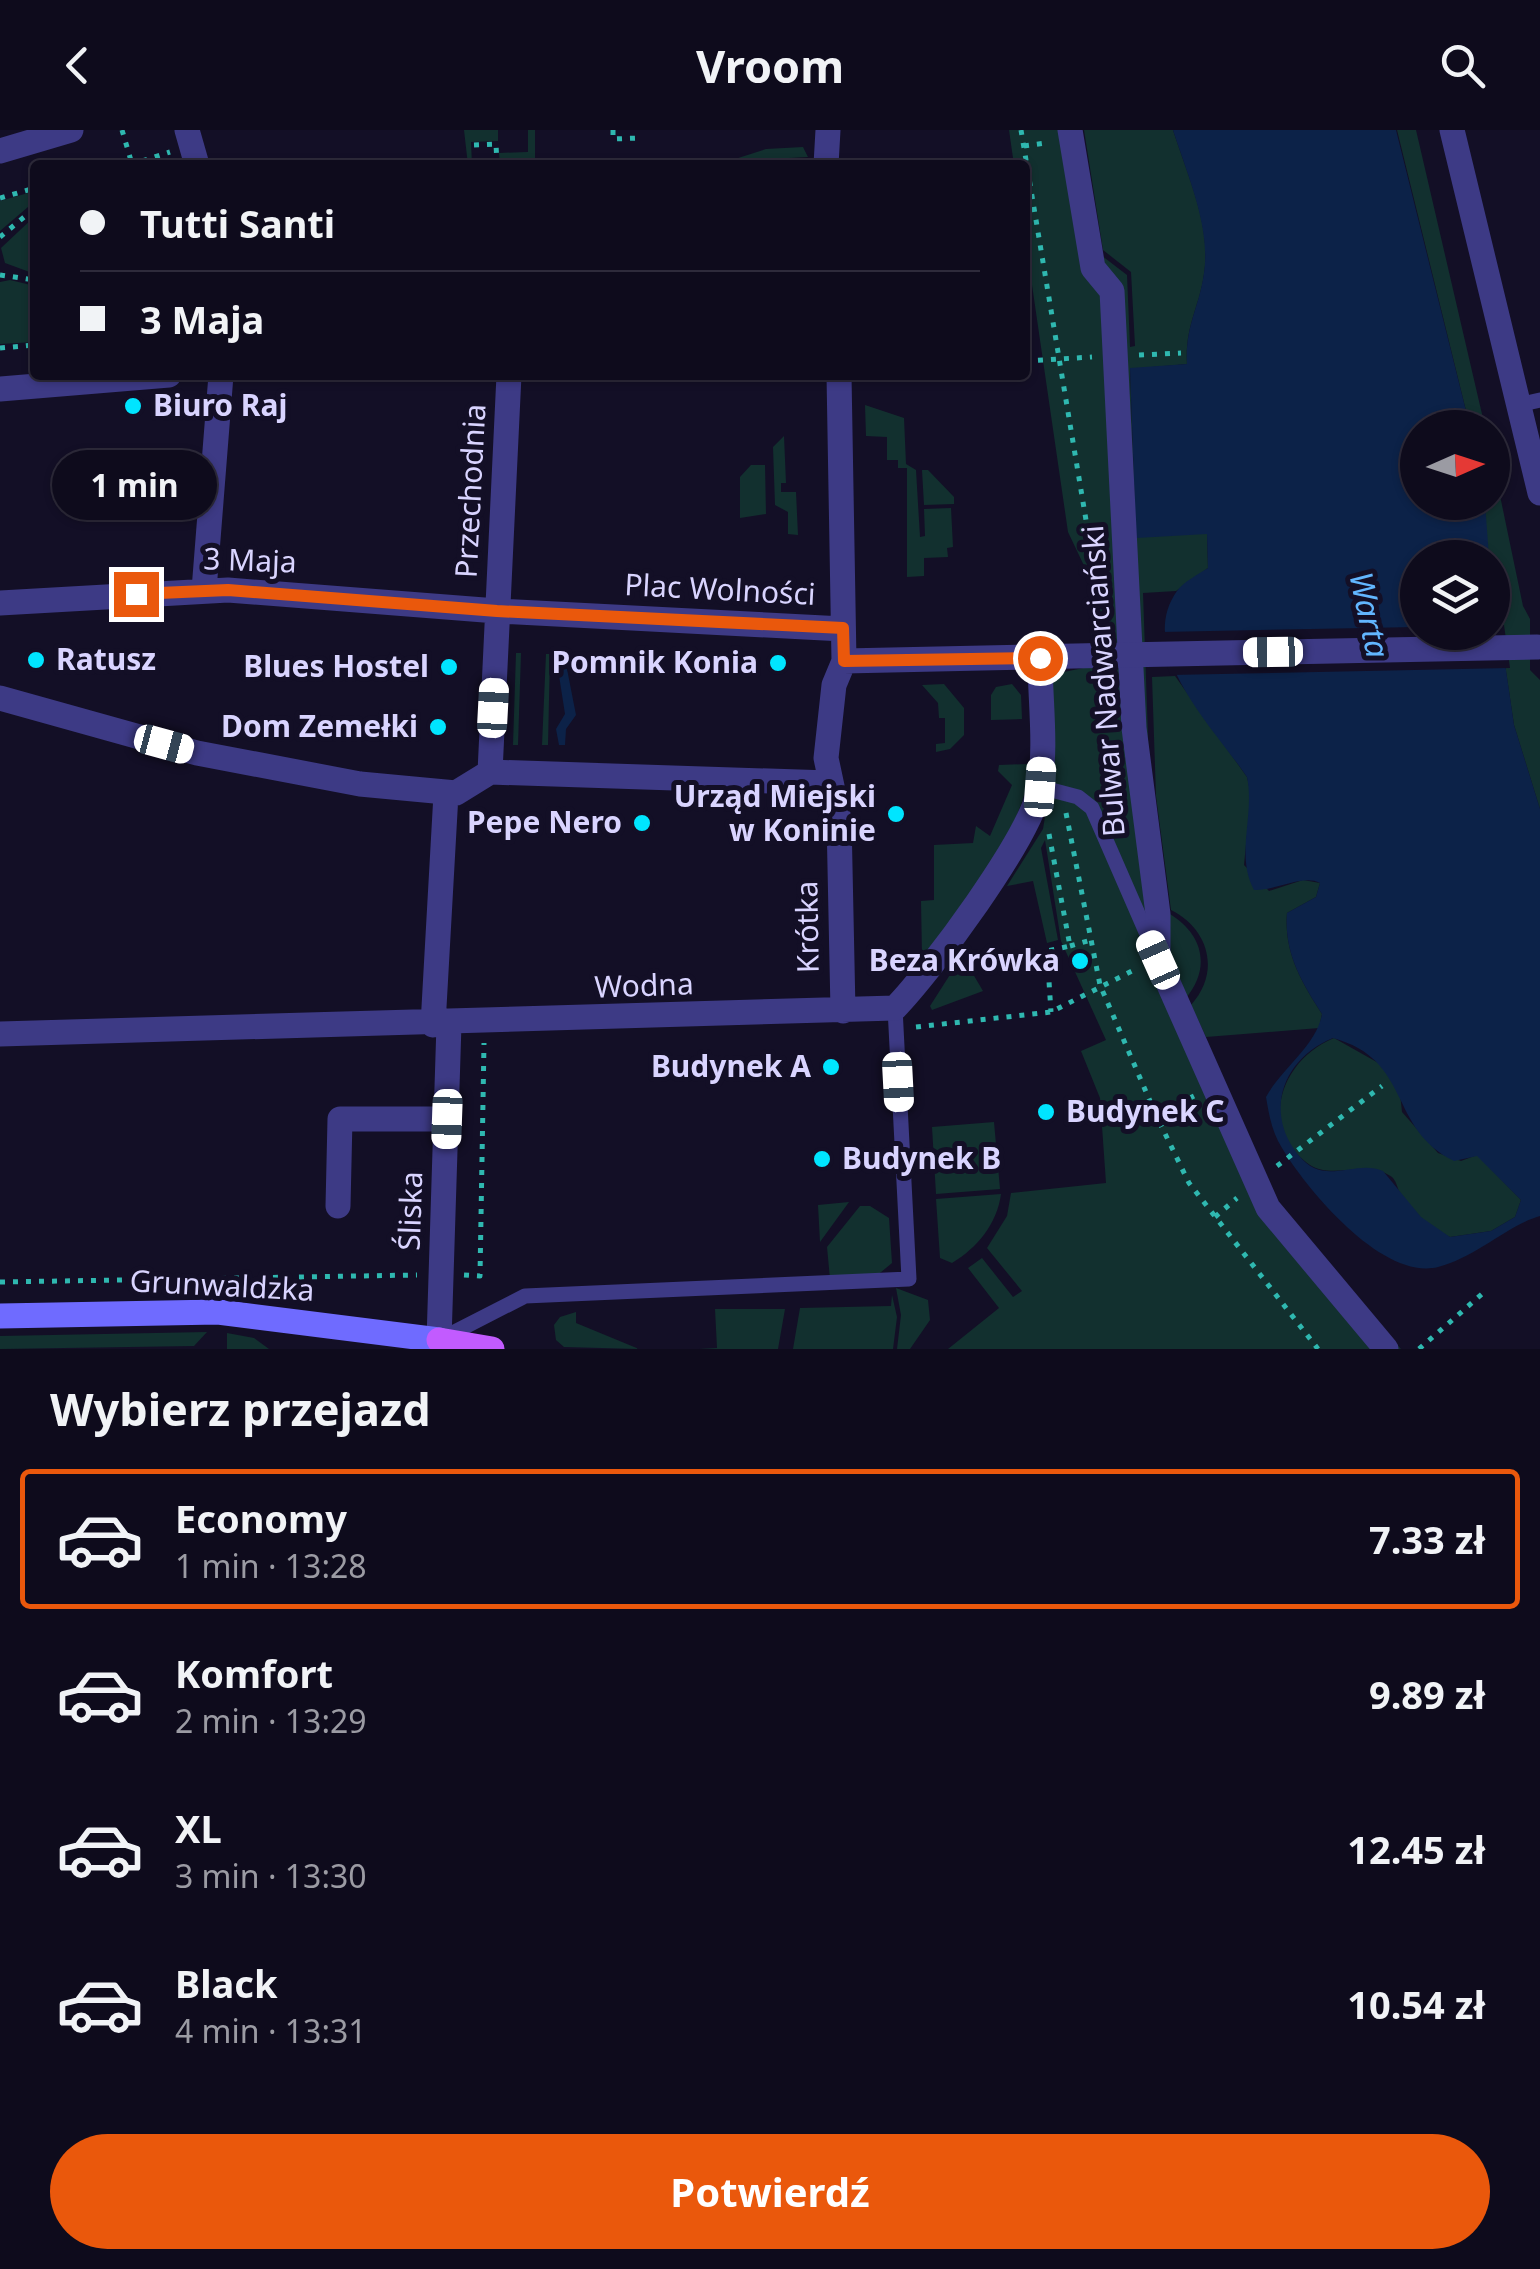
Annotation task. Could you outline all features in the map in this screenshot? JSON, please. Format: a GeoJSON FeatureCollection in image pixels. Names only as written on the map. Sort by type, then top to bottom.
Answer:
{"type":"FeatureCollection","features":[{"type":"Feature","properties":{"kind":"main road"},"geometry":{"type":"LineString","coordinates":[[439,1340],[492,1349]]}},
{"type":"Feature","properties":{"kind":"street"},"geometry":{"type":"LineString","coordinates":[[0,151],[72,130]]}},
{"type":"Feature","properties":{"kind":"street"},"geometry":{"type":"LineString","coordinates":[[826,160],[828,130]]}},
{"type":"Feature","properties":{"kind":"street","name":"Bulwar Nadwarciański"},"geometry":{"type":"LineString","coordinates":[[1070,130],[1092,268],[1112,291],[1134,728],[1158,914],[1152,963],[1268,1208],[1386,1349]]}},
{"type":"Feature","properties":{"kind":"street"},"geometry":{"type":"LineString","coordinates":[[1452,130],[1529,402],[1540,493]]}},
{"type":"Feature","properties":{"kind":"street"},"geometry":{"type":"LineString","coordinates":[[0,388],[103,380]]}},
{"type":"Feature","properties":{"kind":"street"},"geometry":{"type":"LineString","coordinates":[[204,590],[221,380]]}},
{"type":"Feature","properties":{"kind":"street","name":"Przechodnia"},"geometry":{"type":"LineString","coordinates":[[497,611],[509,380]]}},
{"type":"Feature","properties":{"kind":"street"},"geometry":{"type":"LineString","coordinates":[[839,380],[843,628]]}},
{"type":"Feature","properties":{"kind":"street","name":"3 Maja"},"geometry":{"type":"LineString","coordinates":[[0,603],[204,590],[497,611]]}},
{"type":"Feature","properties":{"kind":"street"},"geometry":{"type":"LineString","coordinates":[[490,772],[497,611]]}},
{"type":"Feature","properties":{"kind":"street","name":"Plac Wolności"},"geometry":{"type":"LineString","coordinates":[[497,611],[843,628],[844,661],[830,707],[829,783]]}},
{"type":"Feature","properties":{"kind":"street"},"geometry":{"type":"LineString","coordinates":[[844,661],[1538,647]]}},
{"type":"Feature","properties":{"kind":"street"},"geometry":{"type":"LineString","coordinates":[[895,1008],[926,977],[1051,789],[1040,658]]}},
{"type":"Feature","properties":{"kind":"street"},"geometry":{"type":"LineString","coordinates":[[0,698],[197,752],[360,784],[446,794],[471,786],[490,772],[829,783]]}},
{"type":"Feature","properties":{"kind":"street","name":"Krótka"},"geometry":{"type":"LineString","coordinates":[[829,783],[839,819],[843,1011]]}},
{"type":"Feature","properties":{"kind":"street","name":"Śliska"},"geometry":{"type":"LineString","coordinates":[[439,1340],[447,1119],[441,1025],[446,794]]}},
{"type":"Feature","properties":{"kind":"street","name":"Wodna"},"geometry":{"type":"LineString","coordinates":[[0,1034],[441,1025],[895,1008]]}},
{"type":"Feature","properties":{"kind":"street"},"geometry":{"type":"LineString","coordinates":[[338,1206],[340,1118],[447,1119]]}},
{"type":"Feature","properties":{"kind":"street","name":"Grunwaldzka"},"geometry":{"type":"LineString","coordinates":[[0,1316],[218,1312],[439,1340]]}},
{"type":"Feature","properties":{"kind":"lane"},"geometry":{"type":"LineString","coordinates":[[1051,789],[1092,808],[1152,963]]}},
{"type":"Feature","properties":{"kind":"lane"},"geometry":{"type":"LineString","coordinates":[[439,1340],[525,1296],[909,1279],[895,1008]]}},
{"type":"Feature","properties":{"kind":"path"},"geometry":{"type":"LineString","coordinates":[[122,130],[130,160]]}},
{"type":"Feature","properties":{"kind":"path"},"geometry":{"type":"LineString","coordinates":[[613,130],[613,139],[640,138]]}},
{"type":"Feature","properties":{"kind":"path"},"geometry":{"type":"LineString","coordinates":[[1021,130],[1026,160]]}},
{"type":"Feature","properties":{"kind":"path"},"geometry":{"type":"LineString","coordinates":[[139,160],[181,140]]}},
{"type":"Feature","properties":{"kind":"path"},"geometry":{"type":"LineString","coordinates":[[474,145],[496,144],[497,160]]}},
{"type":"Feature","properties":{"kind":"path"},"geometry":{"type":"LineString","coordinates":[[1030,186],[1101,609]]}},
{"type":"Feature","properties":{"kind":"path"},"geometry":{"type":"LineString","coordinates":[[0,198],[30,189]]}},
{"type":"Feature","properties":{"kind":"path"},"geometry":{"type":"LineString","coordinates":[[0,237],[30,212]]}},
{"type":"Feature","properties":{"kind":"path"},"geometry":{"type":"LineString","coordinates":[[0,274],[30,279]]}},
{"type":"Feature","properties":{"kind":"path"},"geometry":{"type":"LineString","coordinates":[[0,348],[30,346]]}},
{"type":"Feature","properties":{"kind":"path"},"geometry":{"type":"LineString","coordinates":[[1136,355],[1181,353]]}},
{"type":"Feature","properties":{"kind":"path"},"geometry":{"type":"LineString","coordinates":[[1030,361],[1092,357]]}},
{"type":"Feature","properties":{"kind":"path"},"geometry":{"type":"LineString","coordinates":[[1051,789],[1100,986],[1156,1115],[1189,1182],[1318,1349]]}},
{"type":"Feature","properties":{"kind":"path"},"geometry":{"type":"LineString","coordinates":[[1051,844],[1070,946]]}},
{"type":"Feature","properties":{"kind":"path"},"geometry":{"type":"LineString","coordinates":[[1051,1012],[1047,952],[1091,940]]}},
{"type":"Feature","properties":{"kind":"path"},"geometry":{"type":"LineString","coordinates":[[1071,1000],[1152,963]]}},
{"type":"Feature","properties":{"kind":"path"},"geometry":{"type":"LineString","coordinates":[[461,1276],[480,1276],[483,1040]]}},
{"type":"Feature","properties":{"kind":"path"},"geometry":{"type":"LineString","coordinates":[[1256,1182],[1382,1086]]}},
{"type":"Feature","properties":{"kind":"path"},"geometry":{"type":"LineString","coordinates":[[1156,1115],[1211,1087]]}},
{"type":"Feature","properties":{"kind":"path"},"geometry":{"type":"LineString","coordinates":[[1215,1217],[1222,1212]]}},
{"type":"Feature","properties":{"kind":"path"},"geometry":{"type":"LineString","coordinates":[[0,1282],[426,1274]]}},
{"type":"Feature","properties":{"kind":"path"},"geometry":{"type":"LineString","coordinates":[[1419,1349],[1482,1294]]}},
{"type":"Feature","properties":{"kind":"green space"},"geometry":{"type":"Polygon","coordinates":[[[464,130],[498,130],[498,141],[471,142],[472,160],[467,160],[464,130]]]}},
{"type":"Feature","properties":{"kind":"green space"},"geometry":{"type":"Polygon","coordinates":[[[528,130],[535,130],[535,160],[500,160],[499,153],[528,152],[528,130]]]}},
{"type":"Feature","properties":{"kind":"green space"},"geometry":{"type":"Polygon","coordinates":[[[1009,130],[1079,130],[1097,252],[1127,275],[1130,347],[1135,346],[1131,272],[1103,250],[1084,130],[1173,130],[1191,183],[1206,256],[1188,338],[1187,364],[1130,369],[1136,537],[1207,533],[1208,568],[1176,591],[1143,593],[1150,793],[1168,913],[1196,941],[1201,963],[1199,975],[1185,999],[1281,1209],[1401,1349],[948,1349],[999,1308],[968,1268],[982,1258],[1013,1297],[1022,1291],[987,1248],[1007,1216],[1011,1193],[1106,1183],[1100,1098],[1081,1051],[1106,1040],[1061,941],[1045,840],[1041,848],[1058,940],[1047,943],[1033,881],[1007,886],[1043,829],[1053,768],[1052,683],[1059,673],[1093,666],[1088,574],[1068,532],[1030,271],[1030,160],[1013,160],[1009,130]]]}},
{"type":"Feature","properties":{"kind":"green space"},"geometry":{"type":"Polygon","coordinates":[[[1397,130],[1416,130],[1481,410],[1466,410],[1397,130]]]}},
{"type":"Feature","properties":{"kind":"green space"},"geometry":{"type":"Polygon","coordinates":[[[803,147],[808,157],[732,160],[766,149],[803,147]]]}},
{"type":"Feature","properties":{"kind":"green space"},"geometry":{"type":"Polygon","coordinates":[[[30,192],[30,205],[0,231],[0,201],[30,192]]]}},
{"type":"Feature","properties":{"kind":"green space"},"geometry":{"type":"Polygon","coordinates":[[[30,221],[30,272],[5,263],[1,248],[30,221]]]}},
{"type":"Feature","properties":{"kind":"green space"},"geometry":{"type":"Polygon","coordinates":[[[0,282],[30,285],[30,342],[0,344],[0,282]]]}},
{"type":"Feature","properties":{"kind":"green space"},"geometry":{"type":"Polygon","coordinates":[[[865,405],[904,418],[906,464],[916,470],[920,537],[925,536],[924,509],[951,508],[953,547],[947,548],[948,557],[924,558],[924,576],[907,577],[907,468],[898,468],[898,460],[887,460],[887,437],[866,436],[865,405]]]}},
{"type":"Feature","properties":{"kind":"green space"},"geometry":{"type":"Polygon","coordinates":[[[784,436],[786,483],[781,483],[781,492],[796,492],[798,535],[788,534],[788,512],[775,505],[773,447],[784,436]]]}},
{"type":"Feature","properties":{"kind":"green space"},"geometry":{"type":"Polygon","coordinates":[[[751,465],[765,465],[766,514],[740,518],[740,477],[751,465]]]}},
{"type":"Feature","properties":{"kind":"green space"},"geometry":{"type":"Polygon","coordinates":[[[922,470],[928,470],[954,497],[954,504],[924,505],[922,470]]]}},
{"type":"Feature","properties":{"kind":"green space"},"geometry":{"type":"Polygon","coordinates":[[[1505,520],[1509,540],[1487,540],[1484,523],[1505,520]]]}},
{"type":"Feature","properties":{"kind":"green space"},"geometry":{"type":"Polygon","coordinates":[[[1510,544],[1523,606],[1530,619],[1530,670],[1540,680],[1540,809],[1514,725],[1503,650],[1510,650],[1510,544]]]}},
{"type":"Feature","properties":{"kind":"green space"},"geometry":{"type":"Polygon","coordinates":[[[516,653],[521,653],[518,745],[513,745],[516,653]]]}},
{"type":"Feature","properties":{"kind":"green space"},"geometry":{"type":"Polygon","coordinates":[[[546,654],[550,654],[548,745],[542,745],[546,654]]]}},
{"type":"Feature","properties":{"kind":"green space"},"geometry":{"type":"Polygon","coordinates":[[[1175,676],[1247,777],[1251,795],[1244,865],[1269,891],[1303,880],[1320,883],[1316,897],[1287,913],[1288,941],[1296,966],[1322,1014],[1319,1028],[1206,1037],[1191,1005],[1206,979],[1206,952],[1194,928],[1171,910],[1156,796],[1152,677],[1175,676]]]}},
{"type":"Feature","properties":{"kind":"green space"},"geometry":{"type":"Polygon","coordinates":[[[944,684],[964,708],[964,735],[950,749],[936,752],[936,744],[945,743],[945,718],[939,718],[938,703],[922,685],[944,684]]]}},
{"type":"Feature","properties":{"kind":"green space"},"geometry":{"type":"Polygon","coordinates":[[[1012,684],[1021,695],[1022,719],[991,720],[991,695],[996,687],[1012,684]]]}},
{"type":"Feature","properties":{"kind":"green space"},"geometry":{"type":"Polygon","coordinates":[[[1027,764],[1027,785],[1008,833],[976,885],[922,956],[921,901],[934,900],[934,845],[973,843],[976,826],[990,836],[1012,785],[998,771],[999,765],[1027,764]]]}},
{"type":"Feature","properties":{"kind":"green space"},"geometry":{"type":"Polygon","coordinates":[[[953,970],[973,974],[983,991],[932,1010],[930,1006],[953,970]]]}},
{"type":"Feature","properties":{"kind":"green space"},"geometry":{"type":"Polygon","coordinates":[[[1334,1038],[1382,1065],[1400,1093],[1402,1112],[1438,1153],[1461,1161],[1477,1155],[1521,1200],[1515,1217],[1491,1231],[1450,1237],[1415,1212],[1392,1177],[1372,1170],[1319,1169],[1294,1150],[1280,1115],[1282,1096],[1300,1062],[1334,1038]]]}},
{"type":"Feature","properties":{"kind":"green space"},"geometry":{"type":"Polygon","coordinates":[[[994,1122],[1000,1189],[936,1194],[932,1127],[994,1122]]]}},
{"type":"Feature","properties":{"kind":"green space"},"geometry":{"type":"Polygon","coordinates":[[[1001,1194],[990,1225],[970,1250],[952,1263],[940,1258],[936,1199],[1001,1194]]]}},
{"type":"Feature","properties":{"kind":"green space"},"geometry":{"type":"Polygon","coordinates":[[[849,1202],[820,1242],[818,1205],[849,1202]]]}},
{"type":"Feature","properties":{"kind":"green space"},"geometry":{"type":"Polygon","coordinates":[[[860,1206],[870,1206],[889,1218],[892,1263],[875,1277],[830,1279],[827,1247],[860,1206]]]}},
{"type":"Feature","properties":{"kind":"green space"},"geometry":{"type":"Polygon","coordinates":[[[896,1288],[928,1300],[930,1320],[910,1349],[897,1349],[901,1315],[896,1288]]]}},
{"type":"Feature","properties":{"kind":"green space"},"geometry":{"type":"Polygon","coordinates":[[[892,1295],[897,1317],[893,1349],[793,1349],[800,1308],[891,1306],[892,1295]]]}},
{"type":"Feature","properties":{"kind":"green space"},"geometry":{"type":"Polygon","coordinates":[[[715,1309],[785,1309],[778,1349],[699,1349],[717,1348],[715,1309]]]}},
{"type":"Feature","properties":{"kind":"green space"},"geometry":{"type":"Polygon","coordinates":[[[576,1312],[576,1323],[639,1349],[564,1347],[556,1340],[554,1325],[560,1317],[576,1312]]]}},
{"type":"Feature","properties":{"kind":"green space"},"geometry":{"type":"Polygon","coordinates":[[[207,1332],[194,1346],[0,1349],[0,1336],[207,1332]]]}},
{"type":"Feature","properties":{"kind":"green space"},"geometry":{"type":"Polygon","coordinates":[[[227,1333],[254,1338],[269,1349],[227,1349],[227,1333]]]}},
{"type":"Feature","properties":{"kind":"water","name":"Warta"},"geometry":{"type":"Polygon","coordinates":[[[1173,130],[1396,130],[1466,410],[1400,410],[1400,520],[1486,520],[1488,540],[1400,540],[1400,650],[1503,650],[1514,725],[1540,809],[1540,1216],[1438,1267],[1417,1268],[1371,1247],[1309,1186],[1273,1130],[1266,1097],[1306,1047],[1322,1014],[1296,966],[1288,941],[1287,913],[1316,897],[1320,883],[1305,880],[1254,890],[1246,863],[1247,777],[1184,689],[1172,664],[1165,639],[1166,614],[1177,591],[1208,568],[1207,534],[1136,538],[1130,368],[1187,364],[1188,338],[1202,286],[1205,255],[1191,182],[1173,130]],[[1333,1038],[1318,1045],[1295,1066],[1282,1093],[1282,1123],[1302,1159],[1322,1171],[1383,1171],[1421,1217],[1450,1237],[1491,1231],[1515,1217],[1521,1200],[1477,1156],[1454,1161],[1433,1147],[1418,1131],[1376,1062],[1358,1048],[1333,1038]]]}},
{"type":"Feature","properties":{"kind":"water"},"geometry":{"type":"Polygon","coordinates":[[[571,655],[567,669],[576,715],[566,729],[565,745],[559,745],[556,729],[565,714],[558,669],[571,655]]]}},
{"type":"Feature","properties":{"kind":"pier"},"geometry":{"type":"Polygon","coordinates":[[[1400,627],[1400,650],[1507,650],[1510,668],[1170,675],[1161,648],[1161,632],[1400,627]]]}},
{"type":"Feature","properties":{"kind":"place","name":"Biuro Raj"},"geometry":{"type":"Point","coordinates":[133,406]}},
{"type":"Feature","properties":{"kind":"place","name":"Ratusz"},"geometry":{"type":"Point","coordinates":[36,660]}},
{"type":"Feature","properties":{"kind":"place","name":"Pomnik Konia"},"geometry":{"type":"Point","coordinates":[778,663]}},
{"type":"Feature","properties":{"kind":"place","name":"Blues Hostel"},"geometry":{"type":"Point","coordinates":[449,667]}},
{"type":"Feature","properties":{"kind":"place","name":"Dom Zemełki"},"geometry":{"type":"Point","coordinates":[438,727]}},
{"type":"Feature","properties":{"kind":"place","name":"Urząd Miejski w Koninie"},"geometry":{"type":"Point","coordinates":[896,814]}},
{"type":"Feature","properties":{"kind":"place","name":"Pepe Nero"},"geometry":{"type":"Point","coordinates":[642,823]}},
{"type":"Feature","properties":{"kind":"place","name":"Beza Krówka"},"geometry":{"type":"Point","coordinates":[1080,961]}},
{"type":"Feature","properties":{"kind":"place","name":"Budynek A"},"geometry":{"type":"Point","coordinates":[831,1067]}},
{"type":"Feature","properties":{"kind":"place","name":"Budynek C"},"geometry":{"type":"Point","coordinates":[1046,1112]}},
{"type":"Feature","properties":{"kind":"place","name":"Budynek B"},"geometry":{"type":"Point","coordinates":[822,1159]}},
{"type":"Feature","properties":{"kind":"route"},"geometry":{"type":"LineString","coordinates":[[136,594],[228,590],[497,611],[843,628],[844,661],[1040,658]]}}]}
